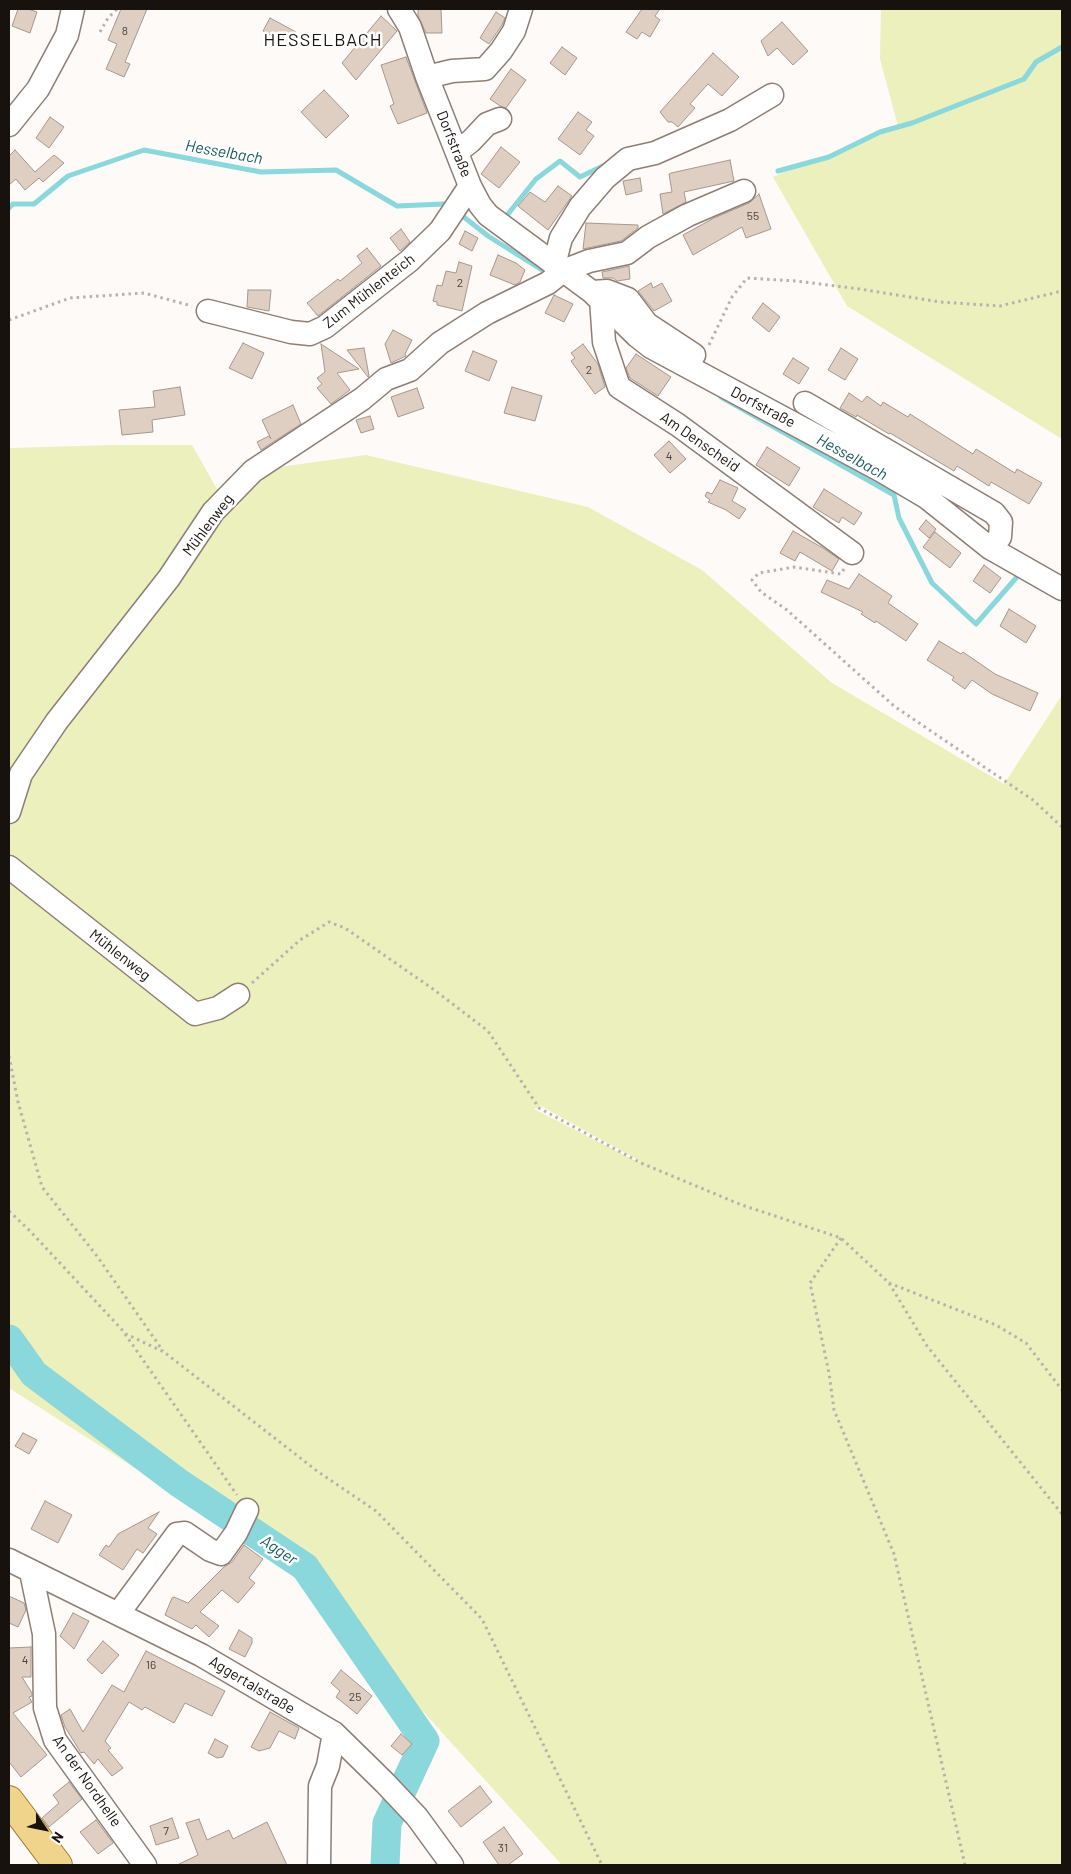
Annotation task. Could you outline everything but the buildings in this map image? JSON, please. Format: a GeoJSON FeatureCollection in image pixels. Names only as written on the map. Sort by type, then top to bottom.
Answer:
{"type":"FeatureCollection","features":[{"type":"Feature","properties":{"kind":"main road"},"geometry":{"type":"LineString","coordinates":[[9,1800],[58,1865]]}},
{"type":"Feature","properties":{"kind":"street"},"geometry":{"type":"LineString","coordinates":[[9,125],[42,81],[67,35],[73,9]]}},
{"type":"Feature","properties":{"kind":"street","name":"Dorfstraße"},"geometry":{"type":"LineString","coordinates":[[399,9],[410,27],[427,77],[470,186],[480,205],[488,215],[596,295],[637,336],[651,347],[880,470],[926,497],[990,548],[1062,590]]}},
{"type":"Feature","properties":{"kind":"street"},"geometry":{"type":"LineString","coordinates":[[427,77],[452,71],[484,69],[502,51],[514,31],[519,10]]}},
{"type":"Feature","properties":{"kind":"street"},"geometry":{"type":"LineString","coordinates":[[744,191],[688,214],[648,237],[627,252],[558,268],[561,238],[580,207],[604,178],[628,160],[655,153],[730,120],[772,95]]}},
{"type":"Feature","properties":{"kind":"street"},"geometry":{"type":"LineString","coordinates":[[457,152],[471,141],[487,124],[500,119]]}},
{"type":"Feature","properties":{"kind":"street","name":"Zum Mühlenteich"},"geometry":{"type":"LineString","coordinates":[[208,311],[291,332],[310,334],[325,327],[409,261],[440,231],[470,186]]}},
{"type":"Feature","properties":{"kind":"street","name":"Mühlenweg"},"geometry":{"type":"LineString","coordinates":[[9,812],[21,774],[57,721],[169,578],[213,512],[253,471],[362,399],[386,379],[410,370],[440,343],[487,313],[548,283],[558,268]]}},
{"type":"Feature","properties":{"kind":"street"},"geometry":{"type":"LineString","coordinates":[[596,295],[607,291],[628,298],[647,324],[701,360]]}},
{"type":"Feature","properties":{"kind":"street","name":"Am Denscheid"},"geometry":{"type":"LineString","coordinates":[[596,295],[604,342],[619,387],[678,425],[852,553]]}},
{"type":"Feature","properties":{"kind":"street","name":"Dorfstraße"},"geometry":{"type":"LineString","coordinates":[[805,403],[994,513],[1001,522],[1000,537],[990,548]]}},
{"type":"Feature","properties":{"kind":"street","name":"Mühlenweg"},"geometry":{"type":"LineString","coordinates":[[9,867],[195,1014],[218,1008],[238,995]]}},
{"type":"Feature","properties":{"kind":"street"},"geometry":{"type":"LineString","coordinates":[[118,1614],[178,1534],[185,1534],[210,1550],[221,1554],[236,1534],[247,1510]]}},
{"type":"Feature","properties":{"kind":"street","name":"Aggertalstraße"},"geometry":{"type":"LineString","coordinates":[[9,1560],[201,1655],[334,1733],[417,1817],[452,1865]]}},
{"type":"Feature","properties":{"kind":"street","name":"An der Nordhelle"},"geometry":{"type":"LineString","coordinates":[[31,1572],[44,1634],[45,1708],[55,1740],[145,1865]]}},
{"type":"Feature","properties":{"kind":"street"},"geometry":{"type":"LineString","coordinates":[[319,1865],[320,1786],[328,1766],[334,1733]]}},
{"type":"Feature","properties":{"kind":"path"},"geometry":{"type":"LineString","coordinates":[[100,32],[108,18],[117,9]]}},
{"type":"Feature","properties":{"kind":"path"},"geometry":{"type":"LineString","coordinates":[[701,360],[732,297],[747,278],[860,289],[940,302],[1000,306],[1062,291]]}},
{"type":"Feature","properties":{"kind":"path"},"geometry":{"type":"LineString","coordinates":[[9,320],[70,298],[144,293],[208,311]]}},
{"type":"Feature","properties":{"kind":"path"},"geometry":{"type":"LineString","coordinates":[[852,553],[841,574],[794,568],[759,573],[752,580],[761,592],[787,610],[894,706],[1032,800],[1062,827]]}},
{"type":"Feature","properties":{"kind":"path"},"geometry":{"type":"LineString","coordinates":[[238,995],[300,940],[329,922],[346,928],[433,989],[488,1031],[539,1108],[641,1163],[742,1205],[841,1238],[889,1283],[927,1346],[1062,1514]]}},
{"type":"Feature","properties":{"kind":"path"},"geometry":{"type":"LineString","coordinates":[[9,1056],[18,1102],[42,1187],[97,1256],[164,1352]]}},
{"type":"Feature","properties":{"kind":"path"},"geometry":{"type":"LineString","coordinates":[[9,1211],[126,1334],[164,1352],[317,1471],[376,1511],[482,1619],[602,1865]]}},
{"type":"Feature","properties":{"kind":"path"},"geometry":{"type":"LineString","coordinates":[[841,1238],[810,1283],[829,1372],[834,1410],[894,1554],[965,1865]]}},
{"type":"Feature","properties":{"kind":"path"},"geometry":{"type":"LineString","coordinates":[[889,1283],[996,1325],[1026,1343],[1062,1390]]}},
{"type":"Feature","properties":{"kind":"path"},"geometry":{"type":"LineString","coordinates":[[123,1332],[247,1510]]}},
{"type":"Feature","properties":{"kind":"green space"},"geometry":{"type":"Polygon","coordinates":[[[881,9],[1062,9],[1062,439],[847,306],[773,177],[898,126],[880,59],[881,9]]]}},
{"type":"Feature","properties":{"kind":"green space"},"geometry":{"type":"Polygon","coordinates":[[[192,445],[222,498],[9,805],[9,448],[192,445]]]}},
{"type":"Feature","properties":{"kind":"green space"},"geometry":{"type":"Polygon","coordinates":[[[366,455],[588,507],[702,570],[832,683],[1004,784],[1062,695],[1062,1865],[562,1865],[294,1569],[9,1388],[9,817],[23,775],[258,470],[366,455]],[[541,1106],[534,1109],[638,1162],[640,1161],[541,1106]]]}},
{"type":"Feature","properties":{"kind":"waterway"},"geometry":{"type":"LineString","coordinates":[[778,171],[829,157],[880,132],[912,123],[1024,79],[1036,62],[1062,47]]}},
{"type":"Feature","properties":{"kind":"waterway","name":"Hesselbach"},"geometry":{"type":"LineString","coordinates":[[9,208],[13,204],[34,204],[68,176],[144,150],[261,172],[336,170],[397,206],[444,204]]}},
{"type":"Feature","properties":{"kind":"waterway"},"geometry":{"type":"LineString","coordinates":[[504,219],[536,179],[560,161],[580,177],[607,164]]}},
{"type":"Feature","properties":{"kind":"waterway","name":"Hesselbach"},"geometry":{"type":"LineString","coordinates":[[460,214],[488,236],[542,270]]}},
{"type":"Feature","properties":{"kind":"waterway","name":"Hesselbach"},"geometry":{"type":"LineString","coordinates":[[721,397],[894,495],[899,518],[932,583],[976,624],[1016,578]]}},
{"type":"Feature","properties":{"kind":"waterway","name":"Agger"},"geometry":{"type":"LineString","coordinates":[[9,1339],[34,1374],[179,1483],[305,1567],[425,1741],[387,1823],[385,1865]]}},
{"type":"Feature","properties":{"kind":"district","name":"HESSELBACH"},"geometry":{"type":"Point","coordinates":[323,40]}}]}
